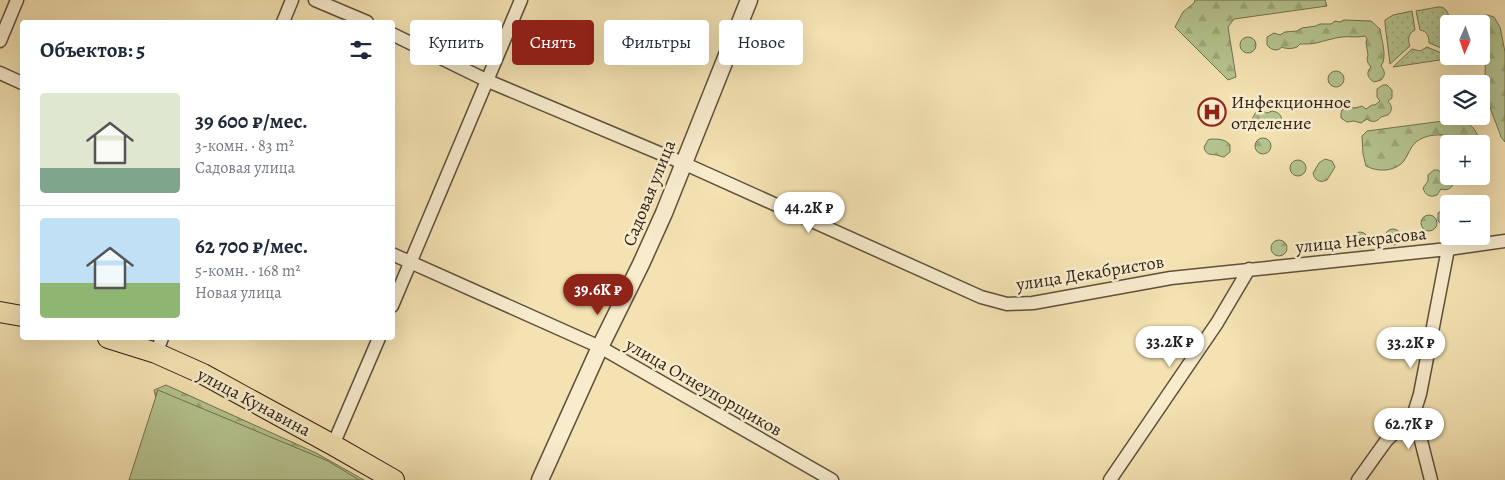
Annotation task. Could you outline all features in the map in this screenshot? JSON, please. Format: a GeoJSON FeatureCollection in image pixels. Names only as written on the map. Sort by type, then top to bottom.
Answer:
{"type":"FeatureCollection","features":[{"type":"Feature","properties":{"kind":"main road"},"geometry":{"type":"LineString","coordinates":[[0,312],[20,316]]}},
{"type":"Feature","properties":{"kind":"main road","name":"улица Кунавина"},"geometry":{"type":"LineString","coordinates":[[123,340],[159,345],[203,374],[394,480]]}},
{"type":"Feature","properties":{"kind":"street"},"geometry":{"type":"LineString","coordinates":[[0,41],[17,0]]}},
{"type":"Feature","properties":{"kind":"street"},"geometry":{"type":"LineString","coordinates":[[284,20],[292,0]]}},
{"type":"Feature","properties":{"kind":"street"},"geometry":{"type":"LineString","coordinates":[[315,0],[361,20]]}},
{"type":"Feature","properties":{"kind":"street"},"geometry":{"type":"LineString","coordinates":[[395,299],[521,0]]}},
{"type":"Feature","properties":{"kind":"street","name":"Садовая улица"},"geometry":{"type":"LineString","coordinates":[[540,480],[600,347],[642,264],[749,0]]}},
{"type":"Feature","properties":{"kind":"street","name":"улица Декабристов"},"geometry":{"type":"LineString","coordinates":[[395,35],[488,81],[683,163],[981,297],[1007,304],[1033,303],[1171,278],[1249,269]]}},
{"type":"Feature","properties":{"kind":"street"},"geometry":{"type":"LineString","coordinates":[[0,73],[20,82]]}},
{"type":"Feature","properties":{"kind":"street","name":"улица Некрасова"},"geometry":{"type":"LineString","coordinates":[[1249,269],[1448,249],[1505,241]]}},
{"type":"Feature","properties":{"kind":"street"},"geometry":{"type":"LineString","coordinates":[[1358,480],[1386,441],[1414,413],[1420,394],[1448,249]]}},
{"type":"Feature","properties":{"kind":"street","name":"улица Огнеупорщиков"},"geometry":{"type":"LineString","coordinates":[[395,255],[600,347],[832,480]]}},
{"type":"Feature","properties":{"kind":"street"},"geometry":{"type":"LineString","coordinates":[[1110,480],[1217,323],[1249,269]]}},
{"type":"Feature","properties":{"kind":"street"},"geometry":{"type":"LineString","coordinates":[[334,445],[378,340]]}},
{"type":"Feature","properties":{"kind":"street"},"geometry":{"type":"LineString","coordinates":[[1414,413],[1431,480]]}},
{"type":"Feature","properties":{"kind":"green space"},"geometry":{"type":"Polygon","coordinates":[[[1195,0],[1325,0],[1327,6],[1234,19],[1228,27],[1236,77],[1228,80],[1175,27],[1183,12],[1195,0]]]}},
{"type":"Feature","properties":{"kind":"green space"},"geometry":{"type":"Polygon","coordinates":[[[1442,7],[1448,13],[1448,15],[1440,15],[1440,47],[1429,43],[1427,34],[1420,30],[1416,11],[1442,7]]]}},
{"type":"Feature","properties":{"kind":"green space"},"geometry":{"type":"Polygon","coordinates":[[[1412,11],[1415,30],[1409,36],[1410,46],[1390,64],[1385,20],[1393,15],[1412,11]]]}},
{"type":"Feature","properties":{"kind":"green space"},"geometry":{"type":"Polygon","coordinates":[[[1490,16],[1494,17],[1500,27],[1505,52],[1505,142],[1501,137],[1490,107],[1490,75],[1485,75],[1485,65],[1490,65],[1490,16]]]}},
{"type":"Feature","properties":{"kind":"green space"},"geometry":{"type":"Polygon","coordinates":[[[1344,20],[1371,21],[1380,29],[1384,53],[1381,66],[1384,75],[1381,80],[1374,82],[1368,75],[1371,67],[1367,59],[1367,39],[1365,36],[1339,37],[1300,44],[1293,48],[1282,47],[1276,50],[1267,45],[1267,37],[1274,33],[1280,35],[1302,28],[1344,20]]]}},
{"type":"Feature","properties":{"kind":"green space"},"geometry":{"type":"Polygon","coordinates":[[[1245,37],[1251,37],[1256,42],[1254,51],[1245,53],[1240,48],[1240,42],[1245,37]]]}},
{"type":"Feature","properties":{"kind":"green space"},"geometry":{"type":"Polygon","coordinates":[[[1427,47],[1440,52],[1440,60],[1393,67],[1412,49],[1420,51],[1427,47]]]}},
{"type":"Feature","properties":{"kind":"green space"},"geometry":{"type":"Polygon","coordinates":[[[1333,71],[1339,71],[1344,76],[1342,85],[1333,87],[1328,82],[1328,76],[1333,71]]]}},
{"type":"Feature","properties":{"kind":"green space"},"geometry":{"type":"Polygon","coordinates":[[[1387,85],[1392,90],[1392,98],[1388,101],[1391,110],[1388,115],[1376,121],[1367,119],[1361,123],[1347,122],[1341,118],[1342,110],[1348,106],[1355,108],[1362,106],[1366,109],[1375,105],[1380,101],[1377,97],[1377,89],[1387,85]]]}},
{"type":"Feature","properties":{"kind":"green space"},"geometry":{"type":"Polygon","coordinates":[[[1256,112],[1267,113],[1277,112],[1281,116],[1281,123],[1274,127],[1267,125],[1263,128],[1255,126],[1252,119],[1256,112]]]}},
{"type":"Feature","properties":{"kind":"green space"},"geometry":{"type":"Polygon","coordinates":[[[1440,121],[1440,125],[1470,125],[1477,135],[1438,135],[1420,139],[1412,146],[1403,162],[1395,168],[1380,170],[1366,166],[1362,136],[1367,131],[1440,121]]]}},
{"type":"Feature","properties":{"kind":"green space"},"geometry":{"type":"Polygon","coordinates":[[[1260,138],[1266,138],[1271,143],[1269,152],[1260,154],[1255,149],[1255,143],[1260,138]]]}},
{"type":"Feature","properties":{"kind":"green space"},"geometry":{"type":"Polygon","coordinates":[[[1219,139],[1226,142],[1230,145],[1230,152],[1224,157],[1207,153],[1204,147],[1208,140],[1219,139]]]}},
{"type":"Feature","properties":{"kind":"green space"},"geometry":{"type":"Polygon","coordinates":[[[1325,159],[1332,161],[1335,167],[1327,180],[1316,180],[1313,173],[1319,163],[1325,159]]]}},
{"type":"Feature","properties":{"kind":"green space"},"geometry":{"type":"Polygon","coordinates":[[[1295,160],[1301,160],[1306,165],[1304,174],[1295,176],[1290,171],[1290,165],[1295,160]]]}},
{"type":"Feature","properties":{"kind":"green space"},"geometry":{"type":"Polygon","coordinates":[[[1434,170],[1438,170],[1440,172],[1440,185],[1453,185],[1447,190],[1441,189],[1437,195],[1430,196],[1426,194],[1423,188],[1428,181],[1428,175],[1434,170]]]}},
{"type":"Feature","properties":{"kind":"green space"},"geometry":{"type":"Polygon","coordinates":[[[1440,212],[1440,223],[1438,221],[1438,213],[1440,212]]]}},
{"type":"Feature","properties":{"kind":"green space"},"geometry":{"type":"Polygon","coordinates":[[[1426,215],[1432,215],[1437,220],[1435,229],[1426,231],[1421,226],[1421,220],[1426,215]]]}},
{"type":"Feature","properties":{"kind":"green space"},"geometry":{"type":"Polygon","coordinates":[[[1390,229],[1396,229],[1401,234],[1399,243],[1390,245],[1385,240],[1385,234],[1390,229]]]}},
{"type":"Feature","properties":{"kind":"green space"},"geometry":{"type":"Polygon","coordinates":[[[1357,232],[1363,232],[1368,237],[1366,246],[1357,248],[1352,243],[1352,237],[1357,232]]]}},
{"type":"Feature","properties":{"kind":"green space"},"geometry":{"type":"Polygon","coordinates":[[[1276,240],[1282,240],[1287,245],[1285,254],[1276,256],[1271,251],[1271,245],[1276,240]]]}},
{"type":"Feature","properties":{"kind":"green space"},"geometry":{"type":"Polygon","coordinates":[[[166,385],[316,453],[364,480],[343,480],[157,402],[154,390],[166,385]]]}},
{"type":"Feature","properties":{"kind":"green space"},"geometry":{"type":"Polygon","coordinates":[[[158,390],[328,461],[359,480],[129,480],[158,390]]]}},
{"type":"Feature","properties":{"kind":"place","name":"Инфекционное отделение"},"geometry":{"type":"Point","coordinates":[1212,112]}}]}
